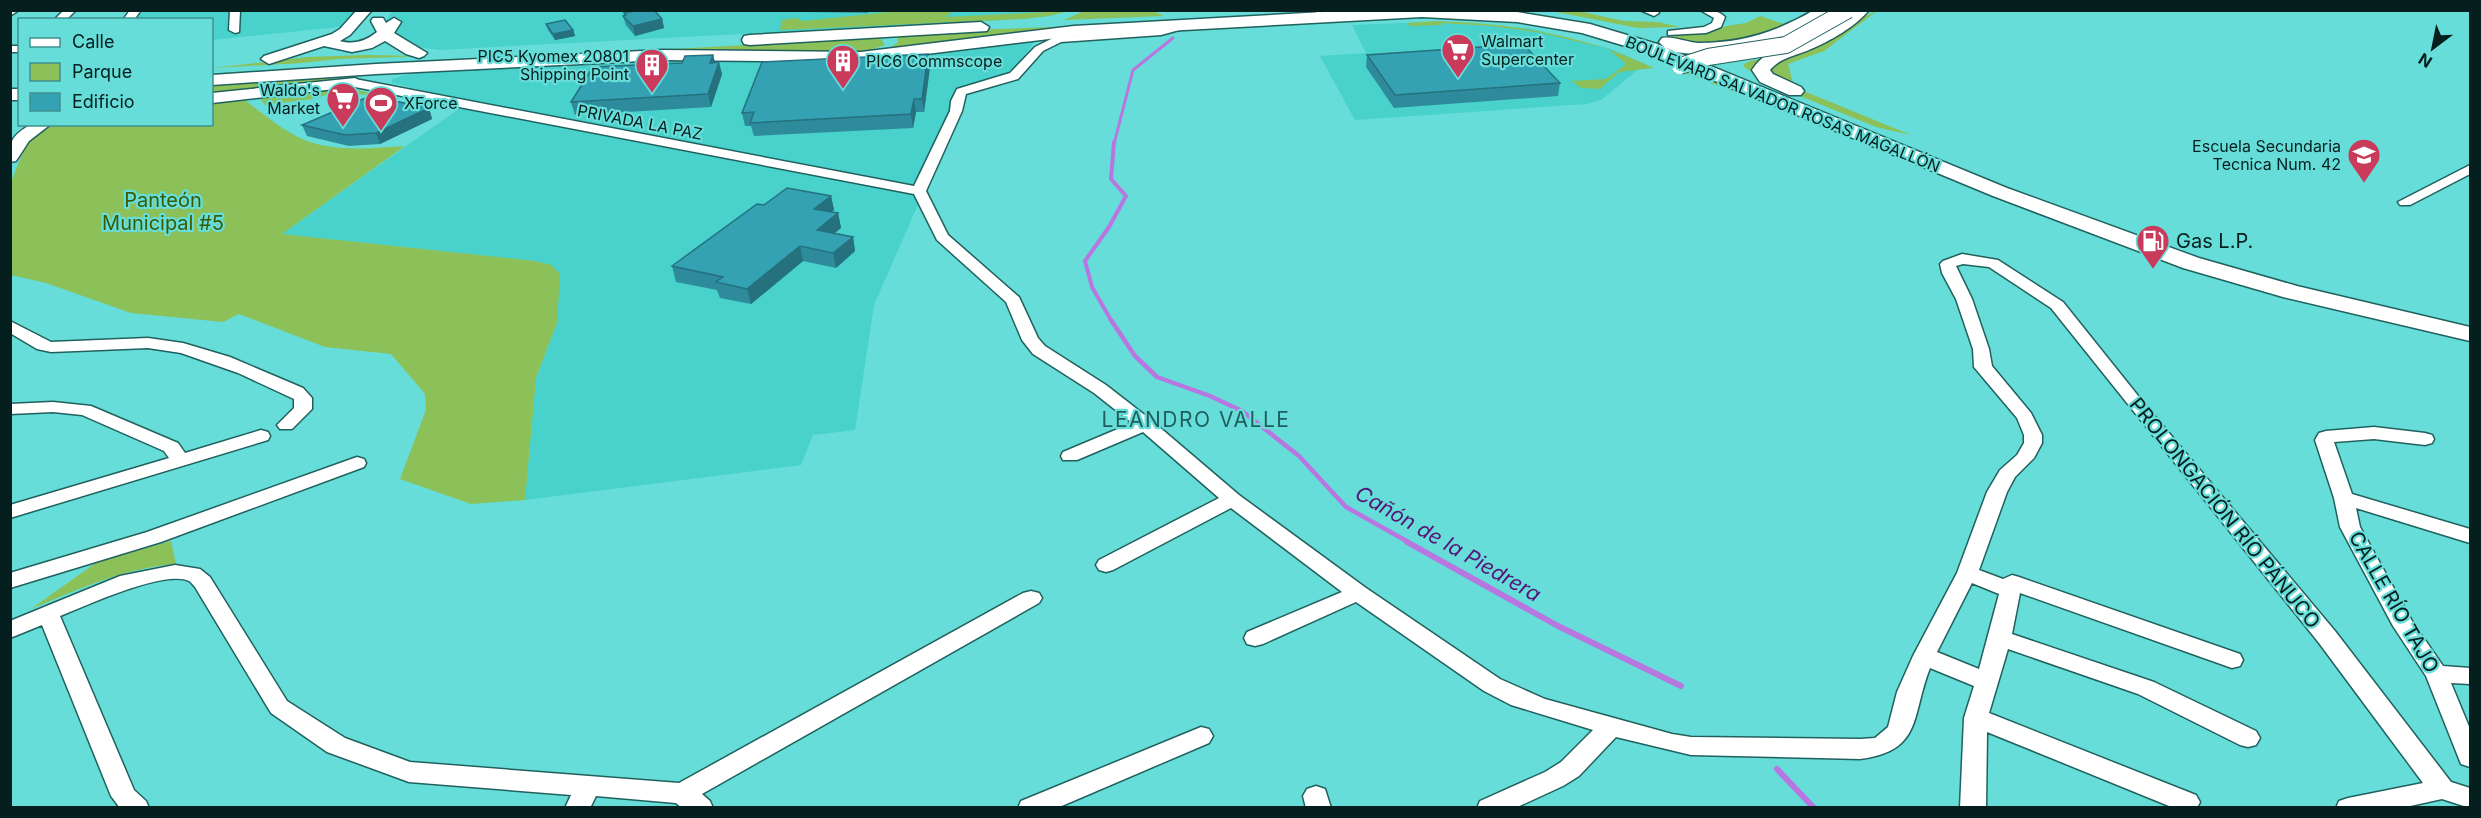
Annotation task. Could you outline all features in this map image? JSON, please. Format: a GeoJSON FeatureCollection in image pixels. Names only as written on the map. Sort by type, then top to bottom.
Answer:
{"type":"FeatureCollection","features":[{"type":"Feature","properties":{"kind":"highway"},"geometry":{"type":"LineString","coordinates":[[1161,10],[1190,21]]}},
{"type":"Feature","properties":{"kind":"highway","name":"BOULEVARD SALVADOR ROSAS MAGALLÓN"},"geometry":{"type":"LineString","coordinates":[[213,80],[334,71],[663,55],[828,58],[896,55],[1065,32],[1339,10]]}},
{"type":"Feature","properties":{"kind":"highway","name":"BOULEVARD SALVADOR ROSAS MAGALLÓN"},"geometry":{"type":"LineString","coordinates":[[1508,10],[1575,20],[1632,35],[1710,63],[1906,150],[2186,252],[2288,283],[2470,326]]}},
{"type":"Feature","properties":{"kind":"highway"},"geometry":{"type":"LineString","coordinates":[[1632,35],[1669,37],[1691,48],[1758,43],[1781,35],[1826,10]]}},
{"type":"Feature","properties":{"kind":"highway"},"geometry":{"type":"LineString","coordinates":[[1861,10],[1829,33],[1804,46],[1771,58],[1761,70],[1766,78],[1861,119],[1889,134],[1906,150]]}},
{"type":"Feature","properties":{"kind":"highway"},"geometry":{"type":"LineString","coordinates":[[1422,12],[1499,21],[1591,40],[1674,67],[1790,115],[1906,150]]}},
{"type":"Feature","properties":{"kind":"highway","name":"BOULEVARD SALVADOR ROSAS MAGALLÓN"},"geometry":{"type":"LineString","coordinates":[[213,69],[1026,26],[1422,12],[1535,19],[1625,39],[1708,70],[2093,228],[2191,262],[2291,292],[2470,334]]}},
{"type":"Feature","properties":{"kind":"highway"},"geometry":{"type":"LineString","coordinates":[[1026,26],[1065,15]]}},
{"type":"Feature","properties":{"kind":"highway"},"geometry":{"type":"LineString","coordinates":[[828,58],[882,50],[892,44],[891,40],[884,36],[862,33]]}},
{"type":"Feature","properties":{"kind":"highway"},"geometry":{"type":"LineString","coordinates":[[213,69],[269,59],[331,54],[419,53],[465,56]]}},
{"type":"Feature","properties":{"kind":"highway"},"geometry":{"type":"LineString","coordinates":[[334,71],[355,83],[434,66]]}},
{"type":"Feature","properties":{"kind":"main road"},"geometry":{"type":"LineString","coordinates":[[1674,67],[1708,54],[1762,48],[1783,42],[1838,10]]}},
{"type":"Feature","properties":{"kind":"main road"},"geometry":{"type":"LineString","coordinates":[[1674,67],[1708,57],[1786,45],[1848,10]]}},
{"type":"Feature","properties":{"kind":"main road"},"geometry":{"type":"LineString","coordinates":[[269,59],[326,42],[345,32],[365,12],[374,16],[383,32],[393,42],[419,53]]}},
{"type":"Feature","properties":{"kind":"main road"},"geometry":{"type":"LineString","coordinates":[[326,42],[353,47],[370,43],[383,32]]}},
{"type":"Feature","properties":{"kind":"main road"},"geometry":{"type":"LineString","coordinates":[[213,98],[355,83]]}},
{"type":"Feature","properties":{"kind":"main road"},"geometry":{"type":"LineString","coordinates":[[10,157],[22,138],[40,126]]}},
{"type":"Feature","properties":{"kind":"street"},"geometry":{"type":"LineString","coordinates":[[235,10],[235,30]]}},
{"type":"Feature","properties":{"kind":"street"},"geometry":{"type":"LineString","coordinates":[[1669,37],[1706,30],[1717,25],[1720,17],[1705,10]]}},
{"type":"Feature","properties":{"kind":"street"},"geometry":{"type":"LineString","coordinates":[[1190,21],[1161,32],[1059,39],[1039,50],[1014,76],[961,92],[956,111],[919,191],[942,237],[1013,300],[1030,340],[1039,350],[1100,389],[1145,424],[1232,499],[1358,593],[1492,685],[1519,699],[1662,741],[1691,746],[1860,749],[1878,747],[1890,742],[1899,731],[1909,692],[1924,656],[1967,573],[2010,590]]}},
{"type":"Feature","properties":{"kind":"street","name":"PRIVADA LA PAZ"},"geometry":{"type":"LineString","coordinates":[[355,83],[919,191]]}},
{"type":"Feature","properties":{"kind":"street"},"geometry":{"type":"LineString","coordinates":[[2405,202],[2470,169]]}},
{"type":"Feature","properties":{"kind":"street","name":"PROLONGACIÓN RÍO PÁNUCO"},"geometry":{"type":"LineString","coordinates":[[1967,573],[1997,492],[2007,474],[2025,458],[2033,443],[2033,435],[2025,417],[1983,367],[1981,349],[1964,299],[1950,273],[1948,264],[1962,259],[1993,263],[2057,305],[2136,406],[2327,637],[2440,786]]}},
{"type":"Feature","properties":{"kind":"street"},"geometry":{"type":"LineString","coordinates":[[10,326],[51,347],[150,343],[176,346],[249,372],[297,392],[303,398],[303,410],[286,425]]}},
{"type":"Feature","properties":{"kind":"street"},"geometry":{"type":"LineString","coordinates":[[12,410],[53,407],[85,410],[171,447],[182,460]]}},
{"type":"Feature","properties":{"kind":"street"},"geometry":{"type":"LineString","coordinates":[[1070,456],[1145,424]]}},
{"type":"Feature","properties":{"kind":"street","name":"CALLE RÍO TAJO"},"geometry":{"type":"LineString","coordinates":[[2425,439],[2374,434],[2326,437],[2324,442],[2344,498],[2350,527],[2404,626],[2436,675],[2470,756]]}},
{"type":"Feature","properties":{"kind":"street"},"geometry":{"type":"LineString","coordinates":[[10,512],[261,436]]}},
{"type":"Feature","properties":{"kind":"street"},"geometry":{"type":"LineString","coordinates":[[10,581],[154,537],[357,464]]}},
{"type":"Feature","properties":{"kind":"street"},"geometry":{"type":"LineString","coordinates":[[2344,498],[2470,536]]}},
{"type":"Feature","properties":{"kind":"street"},"geometry":{"type":"LineString","coordinates":[[1106,566],[1232,499]]}},
{"type":"Feature","properties":{"kind":"street"},"geometry":{"type":"LineString","coordinates":[[10,630],[134,578],[173,572],[194,574],[203,582],[279,707],[336,746],[409,772],[583,797],[692,800],[1031,598]]}},
{"type":"Feature","properties":{"kind":"street"},"geometry":{"type":"LineString","coordinates":[[1973,807],[1976,718],[1985,681],[2000,638],[2012,582],[2232,660]]}},
{"type":"Feature","properties":{"kind":"street"},"geometry":{"type":"LineString","coordinates":[[1255,638],[1358,593]]}},
{"type":"Feature","properties":{"kind":"street"},"geometry":{"type":"LineString","coordinates":[[48,613],[124,796],[137,807]]}},
{"type":"Feature","properties":{"kind":"street"},"geometry":{"type":"LineString","coordinates":[[2000,638],[2146,688],[2248,738]]}},
{"type":"Feature","properties":{"kind":"street"},"geometry":{"type":"LineString","coordinates":[[1924,656],[1985,681]]}},
{"type":"Feature","properties":{"kind":"street"},"geometry":{"type":"LineString","coordinates":[[2436,675],[2470,676]]}},
{"type":"Feature","properties":{"kind":"street"},"geometry":{"type":"LineString","coordinates":[[1976,718],[2187,802]]}},
{"type":"Feature","properties":{"kind":"street"},"geometry":{"type":"LineString","coordinates":[[1489,807],[1554,779],[1570,769],[1612,726]]}},
{"type":"Feature","properties":{"kind":"street"},"geometry":{"type":"LineString","coordinates":[[1030,807],[1072,800],[1201,736]]}},
{"type":"Feature","properties":{"kind":"street"},"geometry":{"type":"LineString","coordinates":[[2359,806],[2440,786],[2470,798]]}},
{"type":"Feature","properties":{"kind":"shaded area"},"geometry":{"type":"Polygon","coordinates":[[[140,10],[355,11],[348,26],[213,40],[213,18],[135,18],[140,10]]]}},
{"type":"Feature","properties":{"kind":"shaded area"},"geometry":{"type":"Polygon","coordinates":[[[393,10],[1068,11],[1049,16],[1001,20],[439,50],[412,46],[393,35],[385,22],[393,10]]]}},
{"type":"Feature","properties":{"kind":"shaded area"},"geometry":{"type":"Polygon","coordinates":[[[1426,22],[1528,28],[1611,49],[1645,64],[1601,100],[1586,104],[1355,120],[1320,56],[1366,53],[1352,25],[1426,22]]]}},
{"type":"Feature","properties":{"kind":"shaded area"},"geometry":{"type":"Polygon","coordinates":[[[1037,39],[1009,75],[971,85],[954,93],[952,110],[917,177],[920,200],[874,305],[855,430],[813,435],[801,465],[525,500],[536,379],[557,323],[551,265],[535,261],[282,234],[470,101],[392,83],[392,79],[424,69],[634,58],[922,56],[1037,39]]]}},
{"type":"Feature","properties":{"kind":"green space"},"geometry":{"type":"Polygon","coordinates":[[[909,10],[954,11],[945,17],[1069,11],[1024,19],[780,30],[782,20],[796,18],[803,21],[909,10]]]}},
{"type":"Feature","properties":{"kind":"green space"},"geometry":{"type":"Polygon","coordinates":[[[1086,10],[1153,11],[1164,16],[1064,20],[1086,10]]]}},
{"type":"Feature","properties":{"kind":"green space"},"geometry":{"type":"Polygon","coordinates":[[[1551,11],[1583,11],[1624,21],[1658,22],[1680,27],[1638,28],[1551,11]]]}},
{"type":"Feature","properties":{"kind":"green space"},"geometry":{"type":"Polygon","coordinates":[[[1877,11],[1824,51],[1788,64],[1794,87],[1911,135],[1876,127],[1768,83],[1744,67],[1744,64],[1750,61],[1799,52],[1846,24],[1877,11]]]}},
{"type":"Feature","properties":{"kind":"green space"},"geometry":{"type":"Polygon","coordinates":[[[1760,16],[1787,25],[1744,39],[1714,44],[1699,44],[1670,36],[1710,33],[1726,26],[1746,23],[1760,16]]]}},
{"type":"Feature","properties":{"kind":"green space"},"geometry":{"type":"Polygon","coordinates":[[[1436,21],[1520,28],[1575,39],[1605,48],[1542,33],[1492,26],[1441,23],[1441,25],[1410,26],[1407,23],[1436,21]]]}},
{"type":"Feature","properties":{"kind":"green space"},"geometry":{"type":"Polygon","coordinates":[[[1080,26],[887,50],[898,42],[897,36],[945,31],[1080,26]]]}},
{"type":"Feature","properties":{"kind":"green space"},"geometry":{"type":"Polygon","coordinates":[[[873,38],[881,39],[885,45],[867,51],[472,61],[213,77],[213,74],[873,38]]]}},
{"type":"Feature","properties":{"kind":"green space"},"geometry":{"type":"Polygon","coordinates":[[[1609,50],[1654,68],[1619,72],[1600,89],[1582,88],[1571,81],[1606,79],[1626,64],[1609,50]]]}},
{"type":"Feature","properties":{"kind":"green space"},"geometry":{"type":"Polygon","coordinates":[[[430,56],[338,59],[213,68],[307,57],[430,56]]]}},
{"type":"Feature","properties":{"kind":"green space"},"geometry":{"type":"Polygon","coordinates":[[[1684,66],[1814,122],[1687,74],[1684,66]]]}},
{"type":"Feature","properties":{"kind":"green space"},"geometry":{"type":"Polygon","coordinates":[[[326,77],[336,80],[213,92],[213,82],[326,77]]]}},
{"type":"Feature","properties":{"kind":"green space"},"geometry":{"type":"Polygon","coordinates":[[[346,88],[371,93],[365,95],[340,91],[312,99],[265,105],[259,97],[346,88]]]}},
{"type":"Feature","properties":{"kind":"green space","name":"Panteón Municipal #5"},"geometry":{"type":"Polygon","coordinates":[[[242,98],[285,130],[312,143],[338,148],[405,146],[282,234],[535,261],[551,265],[560,274],[557,323],[536,378],[525,500],[471,504],[400,479],[426,410],[425,394],[391,354],[325,347],[239,314],[223,322],[131,313],[46,283],[11,275],[11,182],[27,142],[51,126],[213,126],[213,101],[242,98]]]}},
{"type":"Feature","properties":{"kind":"green space"},"geometry":{"type":"Polygon","coordinates":[[[171,541],[176,564],[120,575],[31,609],[97,562],[171,541]]]}},
{"type":"Feature","properties":{"kind":"building"},"geometry":{"type":"Polygon","coordinates":[[[654,10],[662,19],[633,26],[623,16],[626,15],[624,13],[654,10]]]}},
{"type":"Feature","properties":{"kind":"building"},"geometry":{"type":"Polygon","coordinates":[[[565,20],[573,30],[553,34],[546,24],[565,20]]]}},
{"type":"Feature","properties":{"kind":"building","name":"Walmart Supercenter"},"geometry":{"type":"Polygon","coordinates":[[[1523,44],[1560,83],[1395,95],[1367,55],[1523,44]]]}},
{"type":"Feature","properties":{"kind":"building","name":"PIC6 Commscope"},"geometry":{"type":"Polygon","coordinates":[[[928,54],[922,99],[914,99],[911,114],[750,123],[754,112],[742,113],[762,62],[928,54]]]}},
{"type":"Feature","properties":{"kind":"building"},"geometry":{"type":"Polygon","coordinates":[[[713,55],[710,63],[719,62],[708,94],[571,102],[593,67],[682,63],[685,56],[713,55]]]}},
{"type":"Feature","properties":{"kind":"building"},"geometry":{"type":"Polygon","coordinates":[[[370,96],[429,108],[376,133],[345,135],[302,125],[370,96]]]}},
{"type":"Feature","properties":{"kind":"building"},"geometry":{"type":"Polygon","coordinates":[[[787,188],[831,196],[814,209],[838,213],[817,230],[853,237],[833,253],[800,246],[747,289],[716,282],[723,277],[672,266],[757,204],[764,205],[787,188]]]}},
{"type":"Feature","properties":{"kind":"waterway","name":"Cañón de la Piedrera"},"geometry":{"type":"LineString","coordinates":[[1114,144],[1133,70],[1173,38]]}},
{"type":"Feature","properties":{"kind":"waterway","name":"Cañón de la Piedrera"},"geometry":{"type":"LineString","coordinates":[[1112,322],[1092,287],[1085,261],[1109,227],[1126,196],[1111,179],[1114,142]]}},
{"type":"Feature","properties":{"kind":"waterway","name":"Cañón de la Piedrera"},"geometry":{"type":"LineString","coordinates":[[1111,320],[1135,356],[1157,377],[1210,396],[1242,411],[1299,456],[1346,507],[1410,543]]}},
{"type":"Feature","properties":{"kind":"waterway","name":"Cañón de la Piedrera"},"geometry":{"type":"LineString","coordinates":[[1407,542],[1558,626],[1681,686]]}},
{"type":"Feature","properties":{"kind":"waterway","name":"Cañón de la Piedrera"},"geometry":{"type":"LineString","coordinates":[[1777,769],[1814,808]]}},
{"type":"Feature","properties":{"kind":"place","name":"Walmart Supercenter"},"geometry":{"type":"Point","coordinates":[1458,79]}},
{"type":"Feature","properties":{"kind":"place","name":"PIC6 Commscope"},"geometry":{"type":"Point","coordinates":[843,90]}},
{"type":"Feature","properties":{"kind":"place","name":"PIC5 Kyomex 20801 Shipping Point"},"geometry":{"type":"Point","coordinates":[652,94]}},
{"type":"Feature","properties":{"kind":"place","name":"Waldo's Market"},"geometry":{"type":"Point","coordinates":[343,128]}},
{"type":"Feature","properties":{"kind":"place","name":"XForce"},"geometry":{"type":"Point","coordinates":[381,132]}},
{"type":"Feature","properties":{"kind":"place","name":"Escuela Secundaria Tecnica Num. 42"},"geometry":{"type":"Point","coordinates":[2364,184]}},
{"type":"Feature","properties":{"kind":"place","name":"Gas L.P."},"geometry":{"type":"Point","coordinates":[2153,270]}},
{"type":"Feature","properties":{"kind":"district","name":"LEANDRO VALLE"},"geometry":{"type":"Point","coordinates":[1196,420]}}]}
